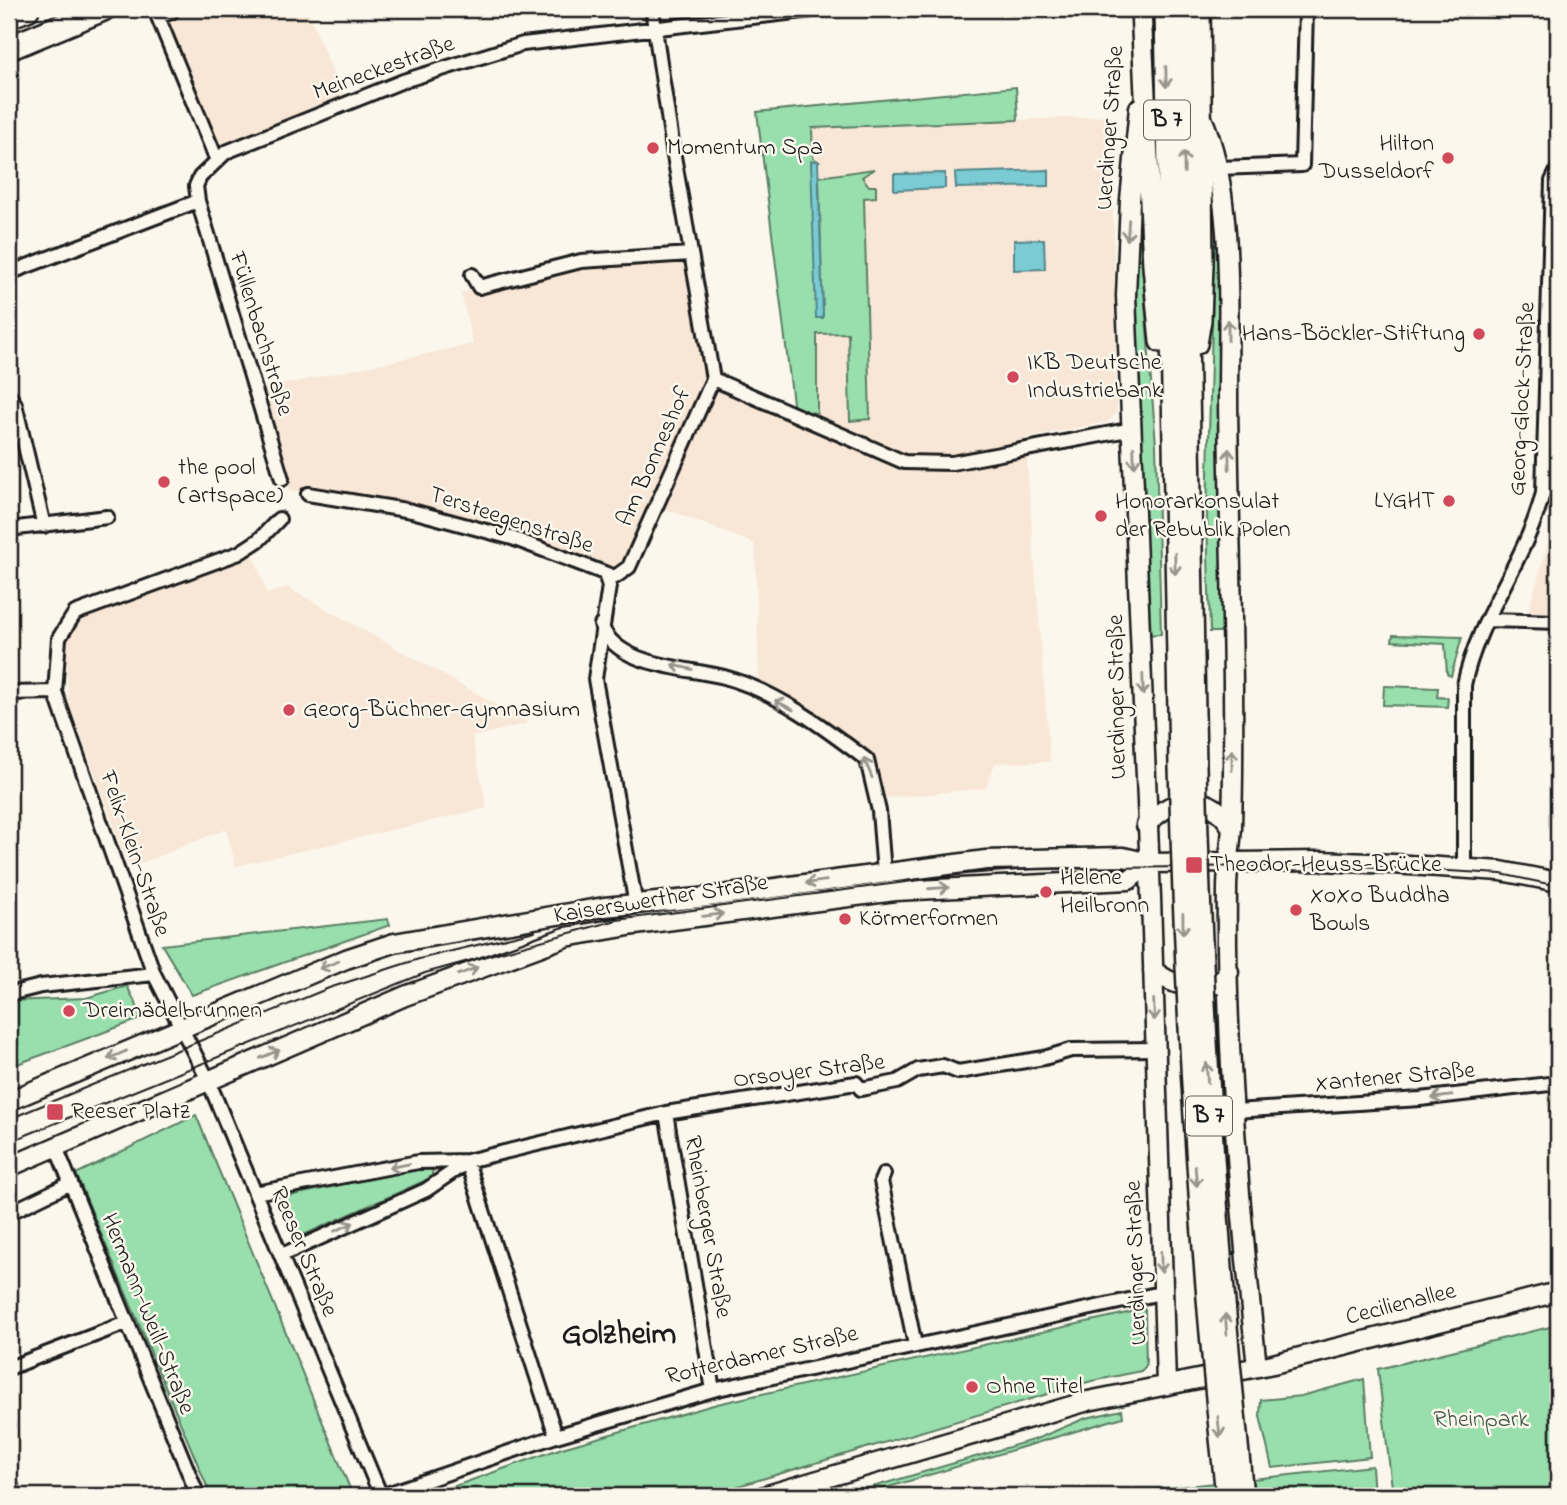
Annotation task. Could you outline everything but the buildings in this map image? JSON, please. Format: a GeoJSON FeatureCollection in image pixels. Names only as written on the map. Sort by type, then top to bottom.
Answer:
{"type":"FeatureCollection","features":[{"type":"Feature","properties":{"kind":"highway"},"geometry":{"type":"LineString","coordinates":[[9,16],[27,9]]}},
{"type":"Feature","properties":{"kind":"highway"},"geometry":{"type":"LineString","coordinates":[[9,48],[103,9]]}},
{"type":"Feature","properties":{"kind":"main road","name":"Uerdinger Straße"},"geometry":{"type":"LineString","coordinates":[[1141,9],[1142,77]]}},
{"type":"Feature","properties":{"kind":"main road","name":"B 7"},"geometry":{"type":"LineString","coordinates":[[1165,9],[1172,422],[1188,766],[1232,1466],[1226,1496]]}},
{"type":"Feature","properties":{"kind":"main road","name":"B 7"},"geometry":{"type":"LineString","coordinates":[[1182,9],[1189,386],[1188,766]]}},
{"type":"Feature","properties":{"kind":"main road"},"geometry":{"type":"LineString","coordinates":[[1189,386],[1201,320],[1200,9]]}},
{"type":"Feature","properties":{"kind":"main road"},"geometry":{"type":"LineString","coordinates":[[1142,77],[1153,266],[1164,380],[1172,422]]}},
{"type":"Feature","properties":{"kind":"main road","name":"B 7"},"geometry":{"type":"LineString","coordinates":[[1232,1466],[1243,1496]]}},
{"type":"Feature","properties":{"kind":"street","name":"Am Bonneshof"},"geometry":{"type":"LineString","coordinates":[[605,574],[619,576],[629,567],[713,379],[652,9]]}},
{"type":"Feature","properties":{"kind":"street","name":"Meineckestraße"},"geometry":{"type":"LineString","coordinates":[[198,201],[196,186],[200,177],[216,158],[238,146],[403,81],[523,44],[821,9]]}},
{"type":"Feature","properties":{"kind":"street"},"geometry":{"type":"LineString","coordinates":[[1218,169],[1302,165],[1306,9]]}},
{"type":"Feature","properties":{"kind":"street"},"geometry":{"type":"LineString","coordinates":[[171,12],[158,18],[216,158]]}},
{"type":"Feature","properties":{"kind":"street","name":"Uerdinger Straße"},"geometry":{"type":"LineString","coordinates":[[1142,77],[1126,257],[1166,1384]]}},
{"type":"Feature","properties":{"kind":"street"},"geometry":{"type":"LineString","coordinates":[[764,1496],[1035,1415],[1166,1384],[1257,1367],[1235,1111],[1229,972],[1231,828],[1228,303],[1218,169],[1214,143],[1201,116]]}},
{"type":"Feature","properties":{"kind":"street","name":"Georg-Glock-Straße"},"geometry":{"type":"LineString","coordinates":[[1464,868],[1464,685],[1479,632],[1488,620],[1528,542],[1544,493],[1552,181],[1558,169]]}},
{"type":"Feature","properties":{"kind":"street"},"geometry":{"type":"LineString","coordinates":[[9,273],[198,201]]}},
{"type":"Feature","properties":{"kind":"street","name":"Füllenbachstraße"},"geometry":{"type":"LineString","coordinates":[[198,201],[282,479]]}},
{"type":"Feature","properties":{"kind":"street"},"geometry":{"type":"LineString","coordinates":[[472,275],[479,287],[581,261],[691,254]]}},
{"type":"Feature","properties":{"kind":"street"},"geometry":{"type":"LineString","coordinates":[[713,379],[904,461],[918,464],[952,463],[1133,429]]}},
{"type":"Feature","properties":{"kind":"street"},"geometry":{"type":"LineString","coordinates":[[9,395],[15,404],[44,526]]}},
{"type":"Feature","properties":{"kind":"street","name":"Tersteegenstraße"},"geometry":{"type":"LineString","coordinates":[[308,494],[412,511],[512,538],[605,574],[609,586],[601,625],[595,679],[636,905]]}},
{"type":"Feature","properties":{"kind":"street"},"geometry":{"type":"LineString","coordinates":[[9,529],[107,517]]}},
{"type":"Feature","properties":{"kind":"street"},"geometry":{"type":"LineString","coordinates":[[9,693],[55,692],[59,638],[75,613],[239,553],[259,540],[279,519]]}},
{"type":"Feature","properties":{"kind":"street"},"geometry":{"type":"LineString","coordinates":[[1488,620],[1558,622]]}},
{"type":"Feature","properties":{"kind":"street"},"geometry":{"type":"LineString","coordinates":[[601,625],[608,640],[625,654],[727,678],[786,705],[867,760],[879,811],[884,873]]}},
{"type":"Feature","properties":{"kind":"street","name":"Felix-Klein-Straße"},"geometry":{"type":"LineString","coordinates":[[55,692],[154,974],[179,1027]]}},
{"type":"Feature","properties":{"kind":"street"},"geometry":{"type":"LineString","coordinates":[[1146,825],[1169,806],[1197,800],[1215,808],[1231,828]]}},
{"type":"Feature","properties":{"kind":"street","name":"Kaiserswerther Straße"},"geometry":{"type":"LineString","coordinates":[[9,1101],[179,1027],[335,963],[394,943],[604,907],[1004,858],[1123,857],[1149,863],[1320,861],[1501,871],[1558,882]]}},
{"type":"Feature","properties":{"kind":"street","name":"Kaiserswerther Straße"},"geometry":{"type":"LineString","coordinates":[[9,1167],[405,996],[566,937],[635,925],[895,891],[1129,880],[1149,863]]}},
{"type":"Feature","properties":{"kind":"street"},"geometry":{"type":"LineString","coordinates":[[1153,971],[1165,981],[1178,986],[1219,984],[1229,972]]}},
{"type":"Feature","properties":{"kind":"street"},"geometry":{"type":"LineString","coordinates":[[9,994],[41,986],[154,974]]}},
{"type":"Feature","properties":{"kind":"street","name":"Reeser Straße"},"geometry":{"type":"LineString","coordinates":[[179,1027],[208,1080],[381,1496]]}},
{"type":"Feature","properties":{"kind":"street","name":"Orsoyer Straße"},"geometry":{"type":"LineString","coordinates":[[255,1193],[418,1162],[467,1161],[666,1113],[856,1083],[861,1088],[897,1082],[918,1070],[939,1067],[958,1072],[1044,1058],[1071,1050],[1156,1049]]}},
{"type":"Feature","properties":{"kind":"street","name":"Xantener Straße"},"geometry":{"type":"LineString","coordinates":[[1235,1111],[1420,1099],[1558,1083]]}},
{"type":"Feature","properties":{"kind":"street","name":"Rheinberger Straße"},"geometry":{"type":"LineString","coordinates":[[666,1113],[713,1390]]}},
{"type":"Feature","properties":{"kind":"street","name":"Hermann-Weill-Straße"},"geometry":{"type":"LineString","coordinates":[[56,1147],[198,1496]]}},
{"type":"Feature","properties":{"kind":"street"},"geometry":{"type":"LineString","coordinates":[[467,1161],[556,1436]]}},
{"type":"Feature","properties":{"kind":"street","name":"Orsoyer Straße"},"geometry":{"type":"LineString","coordinates":[[282,1255],[426,1190],[467,1161]]}},
{"type":"Feature","properties":{"kind":"street"},"geometry":{"type":"LineString","coordinates":[[884,1174],[881,1181],[915,1345]]}},
{"type":"Feature","properties":{"kind":"street"},"geometry":{"type":"LineString","coordinates":[[9,1213],[71,1182]]}},
{"type":"Feature","properties":{"kind":"street","name":"Cecilienallee"},"geometry":{"type":"LineString","coordinates":[[1257,1367],[1558,1292]]}},
{"type":"Feature","properties":{"kind":"street","name":"Rotterdamer Straße"},"geometry":{"type":"LineString","coordinates":[[381,1496],[556,1436],[713,1390],[1161,1293]]}},
{"type":"Feature","properties":{"kind":"street"},"geometry":{"type":"LineString","coordinates":[[9,1368],[126,1323]]}},
{"type":"Feature","properties":{"kind":"street"},"geometry":{"type":"LineString","coordinates":[[9,1480],[15,1496]]}},
{"type":"Feature","properties":{"kind":"shaded area"},"geometry":{"type":"Polygon","coordinates":[[[176,9],[307,9],[348,110],[217,156],[155,18],[176,9]]]}},
{"type":"Feature","properties":{"kind":"shaded area"},"geometry":{"type":"Polygon","coordinates":[[[1016,87],[1018,120],[1111,116],[1117,413],[1107,422],[1025,438],[1050,762],[995,763],[986,788],[880,799],[867,760],[759,686],[755,544],[656,505],[619,583],[512,537],[308,490],[290,492],[253,391],[473,344],[461,293],[582,262],[690,255],[714,378],[794,410],[757,112],[1016,87]]]}},
{"type":"Feature","properties":{"kind":"shaded area"},"geometry":{"type":"Polygon","coordinates":[[[1558,502],[1558,612],[1528,612],[1549,540],[1558,502]]]}},
{"type":"Feature","properties":{"kind":"shaded area","name":"Georg-Büchner-Gymnasium"},"geometry":{"type":"Polygon","coordinates":[[[254,556],[267,594],[287,587],[529,723],[472,737],[487,808],[236,866],[226,829],[129,868],[68,700],[66,643],[76,621],[90,611],[254,556]]]}},
{"type":"Feature","properties":{"kind":"green space"},"geometry":{"type":"Polygon","coordinates":[[[1150,9],[1156,9],[1160,232],[1150,9]]]}},
{"type":"Feature","properties":{"kind":"green space"},"geometry":{"type":"Polygon","coordinates":[[[1016,87],[1018,120],[812,128],[813,158],[818,161],[811,161],[823,318],[819,177],[874,169],[862,177],[869,186],[876,186],[876,197],[864,198],[870,419],[850,421],[848,333],[817,334],[817,413],[794,411],[757,112],[1016,87]]]}},
{"type":"Feature","properties":{"kind":"green space"},"geometry":{"type":"Polygon","coordinates":[[[1138,213],[1156,445],[1161,634],[1147,635],[1134,290],[1138,213]]]}},
{"type":"Feature","properties":{"kind":"green space"},"geometry":{"type":"Polygon","coordinates":[[[1214,245],[1218,245],[1224,632],[1210,632],[1207,513],[1214,245]]]}},
{"type":"Feature","properties":{"kind":"green space"},"geometry":{"type":"Polygon","coordinates":[[[1393,635],[1462,637],[1451,676],[1447,674],[1445,644],[1392,641],[1393,635]]]}},
{"type":"Feature","properties":{"kind":"green space"},"geometry":{"type":"Polygon","coordinates":[[[1384,686],[1438,688],[1437,697],[1448,698],[1447,707],[1383,705],[1384,686]]]}},
{"type":"Feature","properties":{"kind":"green space"},"geometry":{"type":"Polygon","coordinates":[[[388,919],[390,925],[192,995],[162,945],[388,919]]]}},
{"type":"Feature","properties":{"kind":"green space"},"geometry":{"type":"Polygon","coordinates":[[[127,986],[143,1018],[9,1067],[9,1001],[86,998],[127,986]]]}},
{"type":"Feature","properties":{"kind":"green space"},"geometry":{"type":"Polygon","coordinates":[[[196,1115],[353,1496],[211,1496],[76,1174],[196,1115]]]}},
{"type":"Feature","properties":{"kind":"green space"},"geometry":{"type":"Polygon","coordinates":[[[426,1167],[433,1170],[431,1178],[299,1237],[284,1197],[426,1167]]]}},
{"type":"Feature","properties":{"kind":"green space"},"geometry":{"type":"Polygon","coordinates":[[[1145,1309],[1146,1366],[1141,1371],[1088,1382],[705,1496],[427,1496],[562,1448],[717,1404],[1145,1309]]]}},
{"type":"Feature","properties":{"kind":"green space","name":"Rheinpark"},"geometry":{"type":"Polygon","coordinates":[[[1558,1325],[1558,1496],[1393,1496],[1378,1369],[1558,1325]]]}},
{"type":"Feature","properties":{"kind":"green space"},"geometry":{"type":"Polygon","coordinates":[[[1364,1379],[1370,1457],[1272,1468],[1260,1416],[1261,1400],[1301,1396],[1364,1379]]]}},
{"type":"Feature","properties":{"kind":"green space"},"geometry":{"type":"Polygon","coordinates":[[[1122,1410],[1123,1417],[859,1496],[842,1496],[1036,1439],[1086,1418],[1122,1410]]]}},
{"type":"Feature","properties":{"kind":"green space"},"geometry":{"type":"Polygon","coordinates":[[[1372,1466],[1374,1496],[1143,1496],[1142,1491],[1372,1466]]]}},
{"type":"Feature","properties":{"kind":"water"},"geometry":{"type":"Polygon","coordinates":[[[811,161],[818,161],[823,318],[816,318],[811,161]]]}},
{"type":"Feature","properties":{"kind":"water"},"geometry":{"type":"Polygon","coordinates":[[[1049,170],[1049,186],[956,188],[955,173],[1049,170]]]}},
{"type":"Feature","properties":{"kind":"water"},"geometry":{"type":"Polygon","coordinates":[[[945,173],[945,188],[894,190],[894,174],[945,173]]]}},
{"type":"Feature","properties":{"kind":"water"},"geometry":{"type":"Polygon","coordinates":[[[1044,239],[1045,269],[1014,270],[1014,240],[1044,239]]]}},
{"type":"Feature","properties":{"kind":"tram line"},"geometry":{"type":"LineString","coordinates":[[9,1142],[425,973],[617,920],[966,874],[1032,869],[1342,865],[1501,874],[1558,886]]}},
{"type":"Feature","properties":{"kind":"tram line"},"geometry":{"type":"LineString","coordinates":[[9,1119],[329,988],[419,959],[535,931]]}},
{"type":"Feature","properties":{"kind":"place","name":"Momentum Spa"},"geometry":{"type":"Point","coordinates":[653,148]}},
{"type":"Feature","properties":{"kind":"place","name":"Hilton Dusseldorf"},"geometry":{"type":"Point","coordinates":[1448,158]}},
{"type":"Feature","properties":{"kind":"place","name":"Hans-Böckler-Stiftung"},"geometry":{"type":"Point","coordinates":[1479,334]}},
{"type":"Feature","properties":{"kind":"place","name":"IKB Deutsche Industriebank"},"geometry":{"type":"Point","coordinates":[1013,377]}},
{"type":"Feature","properties":{"kind":"place","name":"the pool (artspace)"},"geometry":{"type":"Point","coordinates":[164,482]}},
{"type":"Feature","properties":{"kind":"place","name":"LYGHT"},"geometry":{"type":"Point","coordinates":[1449,501]}},
{"type":"Feature","properties":{"kind":"place","name":"Honorarkonsulat der Rebublik Polen"},"geometry":{"type":"Point","coordinates":[1101,516]}},
{"type":"Feature","properties":{"kind":"place","name":"Georg-Büchner-Gymnasium"},"geometry":{"type":"Point","coordinates":[289,710]}},
{"type":"Feature","properties":{"kind":"place","name":"Theodor-Heuss-Brücke"},"geometry":{"type":"Point","coordinates":[1194,865]}},
{"type":"Feature","properties":{"kind":"place","name":"Helene Heilbronn"},"geometry":{"type":"Point","coordinates":[1046,892]}},
{"type":"Feature","properties":{"kind":"place","name":"XoXo Buddha Bowls"},"geometry":{"type":"Point","coordinates":[1296,910]}},
{"type":"Feature","properties":{"kind":"place","name":"Körmerformen"},"geometry":{"type":"Point","coordinates":[845,919]}},
{"type":"Feature","properties":{"kind":"place","name":"Dreimädelbrunnen"},"geometry":{"type":"Point","coordinates":[69,1011]}},
{"type":"Feature","properties":{"kind":"place","name":"Reeser Platz"},"geometry":{"type":"Point","coordinates":[55,1112]}},
{"type":"Feature","properties":{"kind":"place","name":"Ohne Titel"},"geometry":{"type":"Point","coordinates":[972,1387]}},
{"type":"Feature","properties":{"kind":"district","name":"Golzheim"},"geometry":{"type":"Point","coordinates":[619,1335]}}]}
